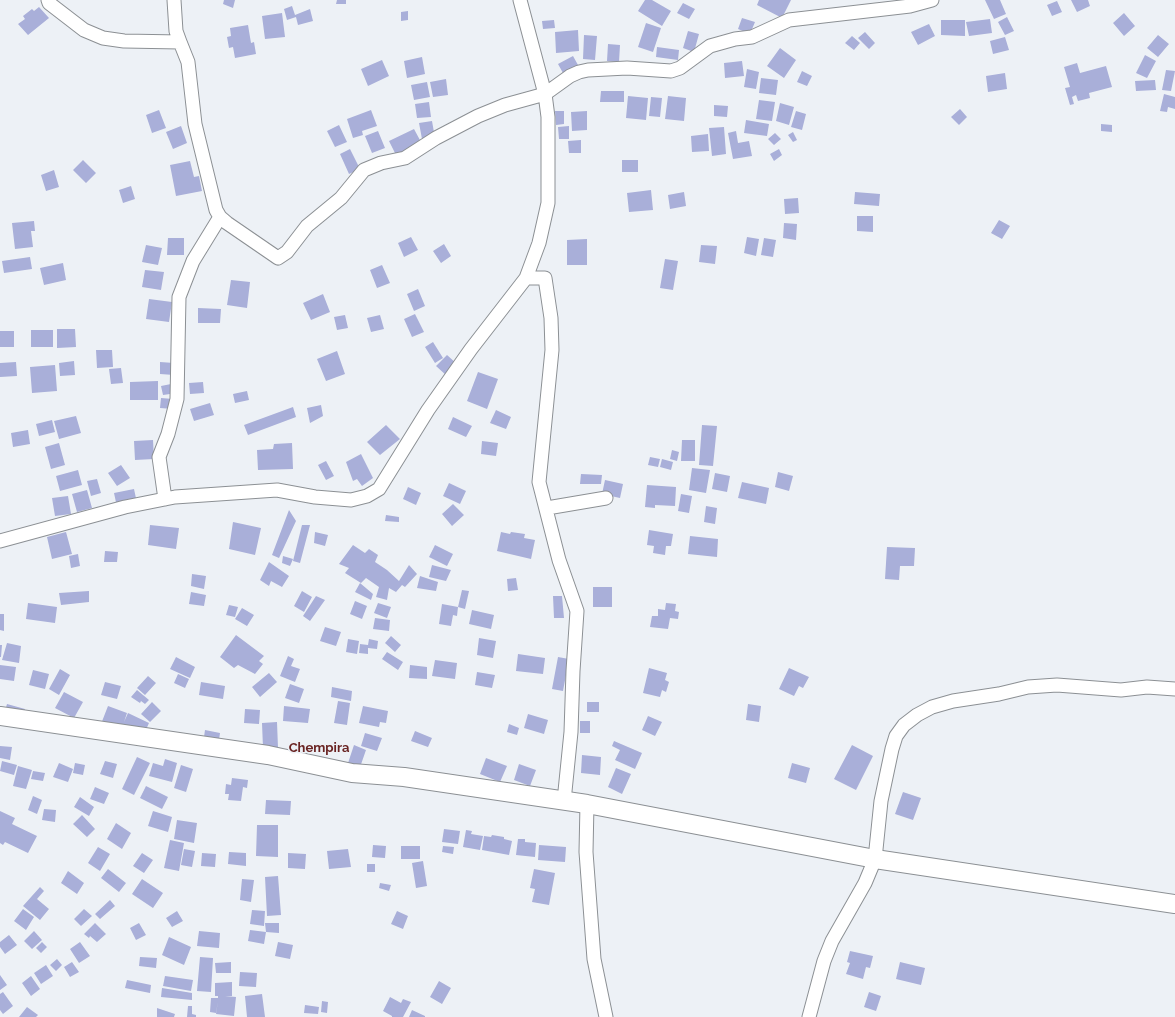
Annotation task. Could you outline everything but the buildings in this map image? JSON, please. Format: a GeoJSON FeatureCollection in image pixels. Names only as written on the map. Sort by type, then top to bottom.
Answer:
{"type":"FeatureCollection","features":[{"type":"Feature","properties":{"kind":"street"},"geometry":{"type":"LineString","coordinates":[[48,0],[49,3],[84,30],[103,38],[124,41],[180,42]]}},
{"type":"Feature","properties":{"kind":"street"},"geometry":{"type":"LineString","coordinates":[[174,0],[176,31],[188,62],[195,124],[216,210],[220,217],[273,256],[279,258],[287,252],[307,226],[341,198],[364,170],[381,163],[409,156],[436,138],[478,116],[505,105],[545,94],[570,76],[588,70],[627,68],[671,71],[680,68],[710,46],[735,39],[756,36],[789,20],[910,6],[932,0]]}},
{"type":"Feature","properties":{"kind":"street"},"geometry":{"type":"LineString","coordinates":[[0,541],[111,511],[165,499],[277,490],[315,497],[351,500],[374,494],[379,490],[428,410],[471,349],[526,278],[539,243],[548,203],[549,139],[545,94],[520,0]]}},
{"type":"Feature","properties":{"kind":"street"},"geometry":{"type":"LineString","coordinates":[[165,499],[159,457],[168,434],[178,399],[179,297],[193,261],[220,217]]}},
{"type":"Feature","properties":{"kind":"street"},"geometry":{"type":"LineString","coordinates":[[526,278],[545,278],[551,318],[552,350],[550,381],[539,470],[542,494],[547,508],[559,560],[577,610],[571,732],[564,801]]}},
{"type":"Feature","properties":{"kind":"street"},"geometry":{"type":"LineString","coordinates":[[547,508],[606,498]]}},
{"type":"Feature","properties":{"kind":"street"},"geometry":{"type":"LineString","coordinates":[[810,1017],[824,961],[832,941],[865,883],[875,859],[881,801],[892,749],[896,736],[904,725],[917,715],[932,707],[953,701],[998,694],[1028,687],[1057,685],[1121,690],[1147,687],[1175,689]]}},
{"type":"Feature","properties":{"kind":"street"},"geometry":{"type":"LineString","coordinates":[[0,716],[268,755],[352,773],[404,777],[587,804],[875,859],[1175,904]]}},
{"type":"Feature","properties":{"kind":"street"},"geometry":{"type":"LineString","coordinates":[[587,804],[586,852],[594,959],[606,1017]]}},
{"type":"Feature","properties":{"kind":"district","name":"Chempira"},"geometry":{"type":"Point","coordinates":[319,748]}}]}
